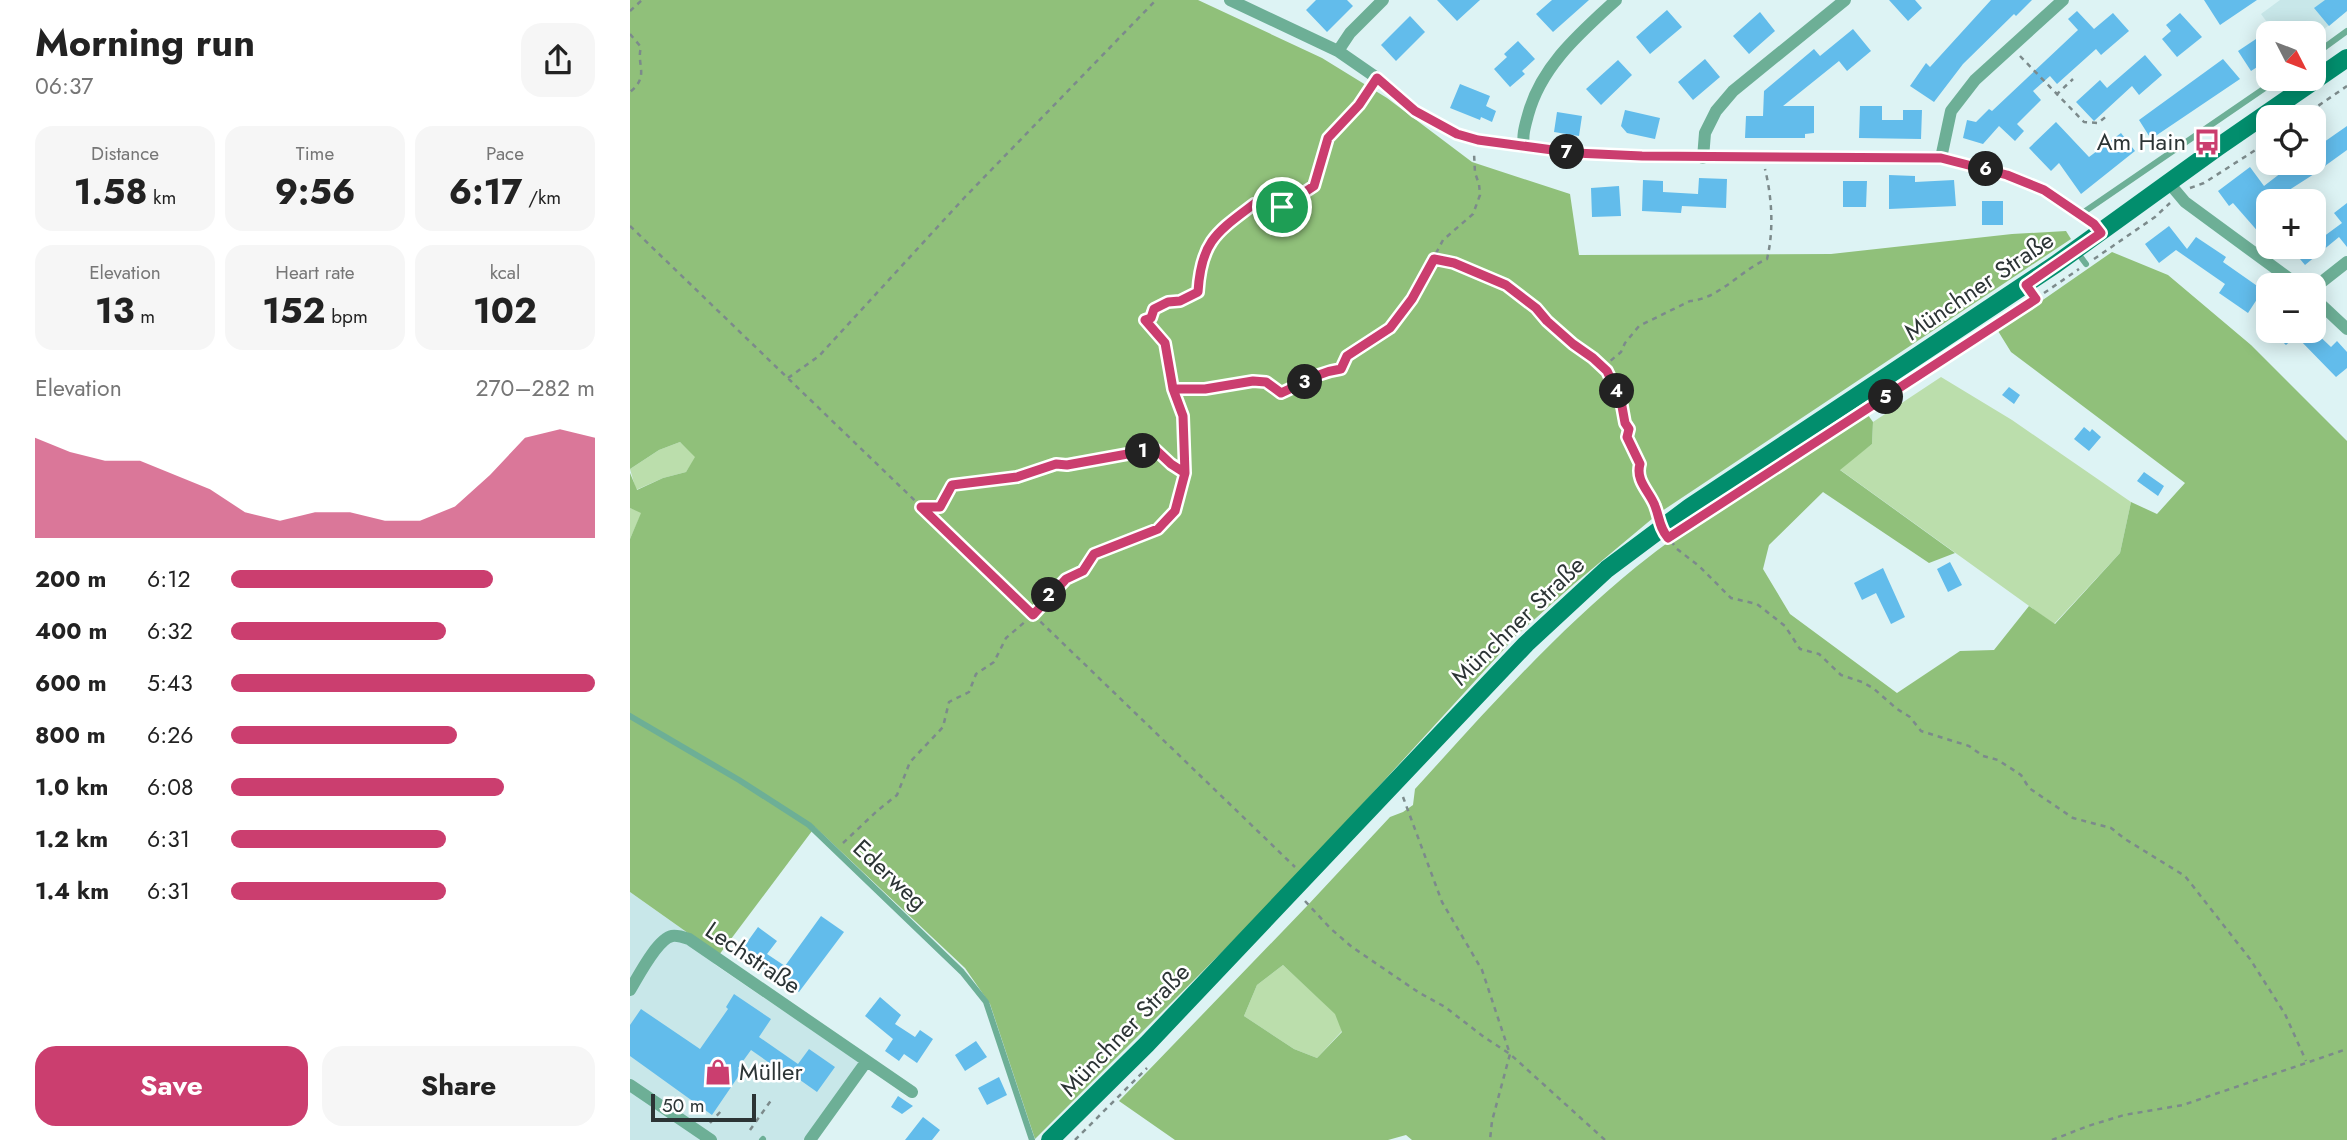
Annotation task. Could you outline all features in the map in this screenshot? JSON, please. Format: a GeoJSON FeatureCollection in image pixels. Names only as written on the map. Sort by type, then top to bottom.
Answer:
{"type":"FeatureCollection","features":[{"type":"Feature","properties":{"kind":"main road","name":"Münchner Straße"},"geometry":{"type":"LineString","coordinates":[[1050,1140],[1271,918],[1529,646],[1578,599],[1660,528],[2031,292],[2056,264],[2081,257],[2101,233],[2174,189],[2347,58]]}},
{"type":"Feature","properties":{"kind":"street"},"geometry":{"type":"LineString","coordinates":[[1230,0],[1338,51],[1377,78],[1415,111],[1457,134],[1478,140],[1575,153],[1703,158],[1941,158],[2007,175],[2044,190],[2101,233]]}},
{"type":"Feature","properties":{"kind":"street"},"geometry":{"type":"LineString","coordinates":[[1338,51],[1350,33],[1383,0]]}},
{"type":"Feature","properties":{"kind":"street"},"geometry":{"type":"LineString","coordinates":[[1524,147],[1522,138],[1532,99],[1553,62],[1616,0]]}},
{"type":"Feature","properties":{"kind":"street"},"geometry":{"type":"LineString","coordinates":[[1703,158],[1705,133],[1716,111],[1733,91],[1845,0]]}},
{"type":"Feature","properties":{"kind":"street"},"geometry":{"type":"LineString","coordinates":[[1941,158],[1951,111],[1975,80],[2063,0]]}},
{"type":"Feature","properties":{"kind":"street"},"geometry":{"type":"LineString","coordinates":[[2174,189],[2206,218],[2282,273]]}},
{"type":"Feature","properties":{"kind":"street"},"geometry":{"type":"LineString","coordinates":[[2326,279],[2347,262]]}},
{"type":"Feature","properties":{"kind":"street"},"geometry":{"type":"LineString","coordinates":[[2326,309],[2347,329]]}},
{"type":"Feature","properties":{"kind":"street","name":"Lechstraße"},"geometry":{"type":"LineString","coordinates":[[630,990],[665,938],[674,935],[688,939],[912,1092]]}},
{"type":"Feature","properties":{"kind":"street"},"geometry":{"type":"LineString","coordinates":[[810,1140],[866,1062]]}},
{"type":"Feature","properties":{"kind":"street"},"geometry":{"type":"LineString","coordinates":[[630,1085],[707,1137]]}},
{"type":"Feature","properties":{"kind":"lane"},"geometry":{"type":"LineString","coordinates":[[2326,46],[2347,31]]}},
{"type":"Feature","properties":{"kind":"lane"},"geometry":{"type":"LineString","coordinates":[[2080,215],[2261,91]]}},
{"type":"Feature","properties":{"kind":"lane","name":"Ederweg"},"geometry":{"type":"LineString","coordinates":[[630,716],[740,780],[808,825],[962,972],[986,1002],[1032,1140]]}},
{"type":"Feature","properties":{"kind":"path"},"geometry":{"type":"LineString","coordinates":[[630,11],[642,0]]}},
{"type":"Feature","properties":{"kind":"path"},"geometry":{"type":"LineString","coordinates":[[788,378],[819,356],[965,197],[1156,0]]}},
{"type":"Feature","properties":{"kind":"path"},"geometry":{"type":"LineString","coordinates":[[630,34],[641,47],[639,55],[642,71],[638,85],[630,92]]}},
{"type":"Feature","properties":{"kind":"path"},"geometry":{"type":"LineString","coordinates":[[2011,45],[2084,122],[2098,123],[2108,115]]}},
{"type":"Feature","properties":{"kind":"path"},"geometry":{"type":"LineString","coordinates":[[835,850],[897,795],[910,762],[943,727],[949,702],[969,692],[976,674],[995,662],[1006,638],[1033,615],[1066,579],[1083,571],[1094,554],[1158,529],[1175,511],[1185,473],[1183,416],[1173,389],[1165,343],[1145,320],[1151,318],[1154,309],[1198,292],[1206,249],[1225,225],[1254,204],[1260,203],[1274,211],[1314,186],[1328,138],[1359,105],[1377,78]]}},
{"type":"Feature","properties":{"kind":"path"},"geometry":{"type":"LineString","coordinates":[[2056,95],[2073,79]]}},
{"type":"Feature","properties":{"kind":"path"},"geometry":{"type":"LineString","coordinates":[[2319,105],[2347,86]]}},
{"type":"Feature","properties":{"kind":"path"},"geometry":{"type":"LineString","coordinates":[[1173,389],[1205,389],[1253,381],[1266,382],[1281,393],[1303,384],[1308,378],[1341,369],[1347,356],[1390,328],[1412,299],[1443,240],[1473,214],[1480,195],[1475,173],[1474,149],[1478,140]]}},
{"type":"Feature","properties":{"kind":"path"},"geometry":{"type":"LineString","coordinates":[[1916,378],[2081,257],[2155,217],[2174,189],[2190,188],[2204,183],[2256,150]]}},
{"type":"Feature","properties":{"kind":"path"},"geometry":{"type":"LineString","coordinates":[[1603,367],[1621,352],[1639,326],[1720,289],[1755,264],[1767,259],[1772,232],[1769,185],[1765,169],[1767,159]]}},
{"type":"Feature","properties":{"kind":"path"},"geometry":{"type":"LineString","coordinates":[[630,226],[1298,870]]}},
{"type":"Feature","properties":{"kind":"path"},"geometry":{"type":"LineString","coordinates":[[630,233],[636,231]]}},
{"type":"Feature","properties":{"kind":"path"},"geometry":{"type":"LineString","coordinates":[[1434,259],[1454,263],[1506,285],[1536,308],[1563,336],[1603,367],[1621,401],[1625,423],[1629,429],[1627,437],[1640,464],[1638,470],[1644,489],[1655,504],[1660,528],[1677,550],[1699,566],[1731,597],[1757,604],[1785,626],[1800,649],[1819,654],[1841,675],[1873,688],[1910,717],[1921,731],[1969,746],[1983,756],[1998,760],[2021,775],[2029,788],[2073,818],[2111,828],[2185,876],[2250,959],[2285,1014],[2306,1061]]}},
{"type":"Feature","properties":{"kind":"path"},"geometry":{"type":"LineString","coordinates":[[921,507],[940,507],[952,485],[1017,477],[1056,464],[1067,465],[1155,449],[1185,473]]}},
{"type":"Feature","properties":{"kind":"path"},"geometry":{"type":"LineString","coordinates":[[1404,801],[1442,902],[1482,970],[1510,1054],[1492,1121],[1490,1140]]}},
{"type":"Feature","properties":{"kind":"path"},"geometry":{"type":"LineString","coordinates":[[1305,901],[1352,947],[1445,1007],[1510,1054],[1605,1140]]}},
{"type":"Feature","properties":{"kind":"path"},"geometry":{"type":"LineString","coordinates":[[2052,1140],[2124,1115],[2183,1105],[2347,1049]]}},
{"type":"Feature","properties":{"kind":"path"},"geometry":{"type":"LineString","coordinates":[[1075,1140],[1151,1064]]}},
{"type":"Feature","properties":{"kind":"path"},"geometry":{"type":"LineString","coordinates":[[750,1129],[772,1099]]}},
{"type":"Feature","properties":{"kind":"path"},"geometry":{"type":"LineString","coordinates":[[707,1137],[715,1114],[722,1110]]}},
{"type":"Feature","properties":{"kind":"path"},"geometry":{"type":"LineString","coordinates":[[2066,1136],[2071,1140]]}},
{"type":"Feature","properties":{"kind":"shaded area"},"geometry":{"type":"Polygon","coordinates":[[[2280,0],[2347,0],[2347,11],[2326,28],[2326,21],[2266,21],[2261,14],[2280,0]]]}},
{"type":"Feature","properties":{"kind":"shaded area"},"geometry":{"type":"Polygon","coordinates":[[[630,892],[719,955],[714,964],[860,1063],[806,1140],[630,1140],[630,892]]]}},
{"type":"Feature","properties":{"kind":"green space"},"geometry":{"type":"Polygon","coordinates":[[[630,0],[1198,0],[1322,58],[1387,98],[1472,162],[1570,194],[1579,255],[1831,254],[2012,234],[2066,231],[2071,239],[1659,513],[1574,584],[1517,635],[1285,889],[1035,1139],[990,1004],[965,968],[815,827],[719,955],[630,892],[630,539],[641,513],[630,508],[630,473],[637,490],[663,478],[686,472],[695,457],[680,442],[659,450],[630,469],[630,0]]]}},
{"type":"Feature","properties":{"kind":"green space"},"geometry":{"type":"Polygon","coordinates":[[[2112,252],[2168,275],[2251,345],[2347,441],[2347,1140],[1412,1140],[1406,1135],[1388,1140],[1175,1140],[1119,1101],[1390,817],[1413,805],[1415,789],[1521,674],[1606,592],[1663,546],[1749,487],[1868,415],[1873,422],[1872,444],[1840,470],[1955,553],[1929,563],[1823,492],[1769,545],[1763,569],[1790,614],[1897,693],[1960,651],[1994,650],[2029,606],[2055,624],[2120,553],[2131,502],[2157,514],[2185,483],[2011,352],[1998,331],[2112,252]],[[1283,965],[1257,985],[1244,1016],[1294,1049],[1317,1058],[1342,1032],[1335,1014],[1283,965]]]}},
{"type":"Feature","properties":{"kind":"green space"},"geometry":{"type":"Polygon","coordinates":[[[1941,377],[2012,420],[2131,502],[2120,553],[2054,624],[1839,469],[1872,444],[1873,422],[1941,377]]]}},
{"type":"Feature","properties":{"kind":"green space"},"geometry":{"type":"Polygon","coordinates":[[[680,442],[696,457],[686,472],[663,478],[636,490],[630,469],[659,450],[680,442]]]}},
{"type":"Feature","properties":{"kind":"green space"},"geometry":{"type":"Polygon","coordinates":[[[630,508],[642,512],[630,539],[630,508]]]}},
{"type":"Feature","properties":{"kind":"green space"},"geometry":{"type":"Polygon","coordinates":[[[1283,965],[1336,1014],[1342,1031],[1317,1058],[1294,1049],[1244,1016],[1257,985],[1283,965]]]}},
{"type":"Feature","properties":{"kind":"building"},"geometry":{"type":"Polygon","coordinates":[[[1316,0],[1347,0],[1353,6],[1327,32],[1306,10],[1316,0]]]}},
{"type":"Feature","properties":{"kind":"building"},"geometry":{"type":"Polygon","coordinates":[[[1437,0],[1480,0],[1457,21],[1437,0]]]}},
{"type":"Feature","properties":{"kind":"building"},"geometry":{"type":"Polygon","coordinates":[[[1552,0],[1589,0],[1553,32],[1536,14],[1552,0]]]}},
{"type":"Feature","properties":{"kind":"building"},"geometry":{"type":"Polygon","coordinates":[[[1889,0],[1915,0],[1922,8],[1908,21],[1889,0]]]}},
{"type":"Feature","properties":{"kind":"building"},"geometry":{"type":"Polygon","coordinates":[[[1991,0],[2032,0],[1963,64],[1934,102],[1910,86],[1926,63],[1930,67],[1991,0]]]}},
{"type":"Feature","properties":{"kind":"building"},"geometry":{"type":"Polygon","coordinates":[[[2204,0],[2257,0],[2220,25],[2204,0]]]}},
{"type":"Feature","properties":{"kind":"building"},"geometry":{"type":"Polygon","coordinates":[[[2325,0],[2347,0],[2347,11],[2329,26],[2314,8],[2325,0]]]}},
{"type":"Feature","properties":{"kind":"building"},"geometry":{"type":"Polygon","coordinates":[[[1667,10],[1682,27],[1650,54],[1636,37],[1667,10]]]}},
{"type":"Feature","properties":{"kind":"building"},"geometry":{"type":"Polygon","coordinates":[[[2077,11],[2094,29],[2113,13],[2129,31],[2101,55],[2096,49],[2057,84],[2050,76],[2033,91],[2041,100],[2017,124],[2024,131],[2015,141],[1999,126],[1983,144],[1963,138],[1967,120],[1976,122],[1989,109],[1992,111],[2078,30],[2068,19],[2077,11]]]}},
{"type":"Feature","properties":{"kind":"building"},"geometry":{"type":"Polygon","coordinates":[[[1760,12],[1775,31],[1749,54],[1733,36],[1760,12]]]}},
{"type":"Feature","properties":{"kind":"building"},"geometry":{"type":"Polygon","coordinates":[[[2180,13],[2202,37],[2177,57],[2162,39],[2171,31],[2166,25],[2180,13]]]}},
{"type":"Feature","properties":{"kind":"building"},"geometry":{"type":"Polygon","coordinates":[[[1410,16],[1425,32],[1396,61],[1381,45],[1410,16]]]}},
{"type":"Feature","properties":{"kind":"building"},"geometry":{"type":"Polygon","coordinates":[[[1853,29],[1871,51],[1847,71],[1839,61],[1783,106],[1814,106],[1814,133],[1805,134],[1805,138],[1745,138],[1746,116],[1763,116],[1764,91],[1814,49],[1820,56],[1853,29]]]}},
{"type":"Feature","properties":{"kind":"building"},"geometry":{"type":"Polygon","coordinates":[[[2256,39],[2256,68],[2251,71],[2238,51],[2256,39]]]}},
{"type":"Feature","properties":{"kind":"building"},"geometry":{"type":"Polygon","coordinates":[[[1518,41],[1535,59],[1522,71],[1525,74],[1510,87],[1494,69],[1507,57],[1504,54],[1518,41]]]}},
{"type":"Feature","properties":{"kind":"building"},"geometry":{"type":"Polygon","coordinates":[[[2145,55],[2162,75],[2139,95],[2132,86],[2094,121],[2076,102],[2100,80],[2107,88],[2145,55]]]}},
{"type":"Feature","properties":{"kind":"building"},"geometry":{"type":"Polygon","coordinates":[[[1705,59],[1720,77],[1693,100],[1678,82],[1705,59]]]}},
{"type":"Feature","properties":{"kind":"building"},"geometry":{"type":"Polygon","coordinates":[[[2223,59],[2240,79],[2151,139],[2139,120],[2223,59]]]}},
{"type":"Feature","properties":{"kind":"building"},"geometry":{"type":"Polygon","coordinates":[[[1618,60],[1632,75],[1601,105],[1586,89],[1618,60]]]}},
{"type":"Feature","properties":{"kind":"building"},"geometry":{"type":"Polygon","coordinates":[[[1460,84],[1490,96],[1486,106],[1496,111],[1492,122],[1450,108],[1460,84]]]}},
{"type":"Feature","properties":{"kind":"building"},"geometry":{"type":"Polygon","coordinates":[[[1860,106],[1882,106],[1882,120],[1903,120],[1903,110],[1922,110],[1921,139],[1859,138],[1860,106]]]}},
{"type":"Feature","properties":{"kind":"building"},"geometry":{"type":"Polygon","coordinates":[[[1625,110],[1660,118],[1655,139],[1627,133],[1621,126],[1625,110]]]}},
{"type":"Feature","properties":{"kind":"building"},"geometry":{"type":"Polygon","coordinates":[[[1557,112],[1582,116],[1579,136],[1554,132],[1557,112]]]}},
{"type":"Feature","properties":{"kind":"building"},"geometry":{"type":"Polygon","coordinates":[[[2056,122],[2089,157],[2121,133],[2135,151],[2081,194],[2059,163],[2051,171],[2029,148],[2056,122]]]}},
{"type":"Feature","properties":{"kind":"building"},"geometry":{"type":"Polygon","coordinates":[[[2347,126],[2347,150],[2326,165],[2326,141],[2347,126]]]}},
{"type":"Feature","properties":{"kind":"building"},"geometry":{"type":"Polygon","coordinates":[[[2250,167],[2264,186],[2278,175],[2312,175],[2291,189],[2256,189],[2256,229],[2233,203],[2229,206],[2218,191],[2250,167]]]}},
{"type":"Feature","properties":{"kind":"building"},"geometry":{"type":"Polygon","coordinates":[[[1889,175],[1915,176],[1915,182],[1954,180],[1956,206],[1889,209],[1889,175]]]}},
{"type":"Feature","properties":{"kind":"building"},"geometry":{"type":"Polygon","coordinates":[[[1699,178],[1727,179],[1726,208],[1682,206],[1681,213],[1642,211],[1643,180],[1663,181],[1663,192],[1698,194],[1699,178]]]}},
{"type":"Feature","properties":{"kind":"building"},"geometry":{"type":"Polygon","coordinates":[[[1843,181],[1867,181],[1866,207],[1843,207],[1843,181]]]}},
{"type":"Feature","properties":{"kind":"building"},"geometry":{"type":"Polygon","coordinates":[[[1619,186],[1621,216],[1592,217],[1591,188],[1619,186]]]}},
{"type":"Feature","properties":{"kind":"building"},"geometry":{"type":"Polygon","coordinates":[[[1982,201],[2003,201],[2003,225],[1982,225],[1982,201]]]}},
{"type":"Feature","properties":{"kind":"building"},"geometry":{"type":"Polygon","coordinates":[[[2347,203],[2347,247],[2339,237],[2326,248],[2326,235],[2342,223],[2334,213],[2347,203]]]}},
{"type":"Feature","properties":{"kind":"building"},"geometry":{"type":"Polygon","coordinates":[[[2169,226],[2187,249],[2196,237],[2226,257],[2223,262],[2256,285],[2256,301],[2248,313],[2219,293],[2225,284],[2176,250],[2159,263],[2145,244],[2169,226]]]}},
{"type":"Feature","properties":{"kind":"building"},"geometry":{"type":"Polygon","coordinates":[[[2300,259],[2312,259],[2305,265],[2300,259]]]}},
{"type":"Feature","properties":{"kind":"building"},"geometry":{"type":"Polygon","coordinates":[[[2337,341],[2347,352],[2347,368],[2336,377],[2303,343],[2326,342],[2331,347],[2337,341]]]}},
{"type":"Feature","properties":{"kind":"building"},"geometry":{"type":"Polygon","coordinates":[[[2009,387],[2020,395],[2014,404],[2002,395],[2009,387]]]}},
{"type":"Feature","properties":{"kind":"building"},"geometry":{"type":"Polygon","coordinates":[[[2084,427],[2090,432],[2092,429],[2101,437],[2089,451],[2074,439],[2084,427]]]}},
{"type":"Feature","properties":{"kind":"building"},"geometry":{"type":"Polygon","coordinates":[[[2144,472],[2164,486],[2158,496],[2137,481],[2144,472]]]}},
{"type":"Feature","properties":{"kind":"building"},"geometry":{"type":"Polygon","coordinates":[[[1950,562],[1962,585],[1948,592],[1937,569],[1950,562]]]}},
{"type":"Feature","properties":{"kind":"building"},"geometry":{"type":"Polygon","coordinates":[[[1883,568],[1905,617],[1891,624],[1876,593],[1862,600],[1854,583],[1883,568]]]}},
{"type":"Feature","properties":{"kind":"building"},"geometry":{"type":"Polygon","coordinates":[[[821,916],[844,932],[799,992],[740,952],[758,927],[777,941],[767,954],[785,966],[821,916]]]}},
{"type":"Feature","properties":{"kind":"building"},"geometry":{"type":"Polygon","coordinates":[[[734,994],[771,1019],[759,1037],[798,1064],[809,1049],[835,1067],[817,1092],[793,1075],[791,1078],[751,1050],[738,1068],[742,1071],[712,1115],[630,1056],[630,1025],[641,1009],[700,1049],[728,1009],[726,1007],[734,994]]]}},
{"type":"Feature","properties":{"kind":"building"},"geometry":{"type":"Polygon","coordinates":[[[880,997],[901,1015],[895,1024],[915,1037],[920,1030],[933,1039],[917,1063],[904,1054],[899,1061],[885,1051],[893,1039],[865,1016],[880,997]]]}},
{"type":"Feature","properties":{"kind":"building"},"geometry":{"type":"Polygon","coordinates":[[[976,1041],[987,1057],[965,1071],[955,1055],[976,1041]]]}},
{"type":"Feature","properties":{"kind":"building"},"geometry":{"type":"Polygon","coordinates":[[[999,1077],[1007,1095],[987,1105],[978,1088],[999,1077]]]}},
{"type":"Feature","properties":{"kind":"building"},"geometry":{"type":"Polygon","coordinates":[[[898,1096],[913,1106],[902,1114],[891,1107],[898,1096]]]}},
{"type":"Feature","properties":{"kind":"building"},"geometry":{"type":"Polygon","coordinates":[[[923,1117],[940,1130],[932,1140],[905,1140],[923,1117]]]}},
{"type":"Feature","properties":{"kind":"place","name":"Am Hain"},"geometry":{"type":"Point","coordinates":[2207,142]}},
{"type":"Feature","properties":{"kind":"place","name":"Müller"},"geometry":{"type":"Point","coordinates":[718,1072]}},
{"type":"Feature","properties":{"kind":"route"},"geometry":{"type":"LineString","coordinates":[[1282,207],[1274,211],[1260,203],[1254,204],[1225,225],[1206,249],[1198,292],[1154,309],[1151,318],[1145,320],[1165,343],[1170,361],[1173,389],[1183,416],[1185,473],[1155,449],[1067,465],[1056,464],[1017,477],[952,485],[940,507],[921,507],[1033,615],[1066,579],[1083,571],[1094,554],[1158,529],[1175,511],[1185,473],[1183,416],[1173,389],[1205,389],[1253,381],[1266,382],[1281,393],[1303,384],[1308,378],[1341,369],[1347,356],[1390,328],[1412,299],[1434,259],[1446,260],[1506,285],[1607,371],[1621,401],[1625,423],[1629,429],[1627,437],[1640,464],[1638,470],[1644,489],[1655,504],[1660,528],[1668,538],[2036,299],[2026,285],[2101,233],[2094,224],[2044,190],[2007,175],[1941,158],[1703,158],[1575,153],[1524,147],[1457,134],[1415,111],[1377,78],[1346,121],[1328,138],[1314,186],[1282,207]]}}]}
